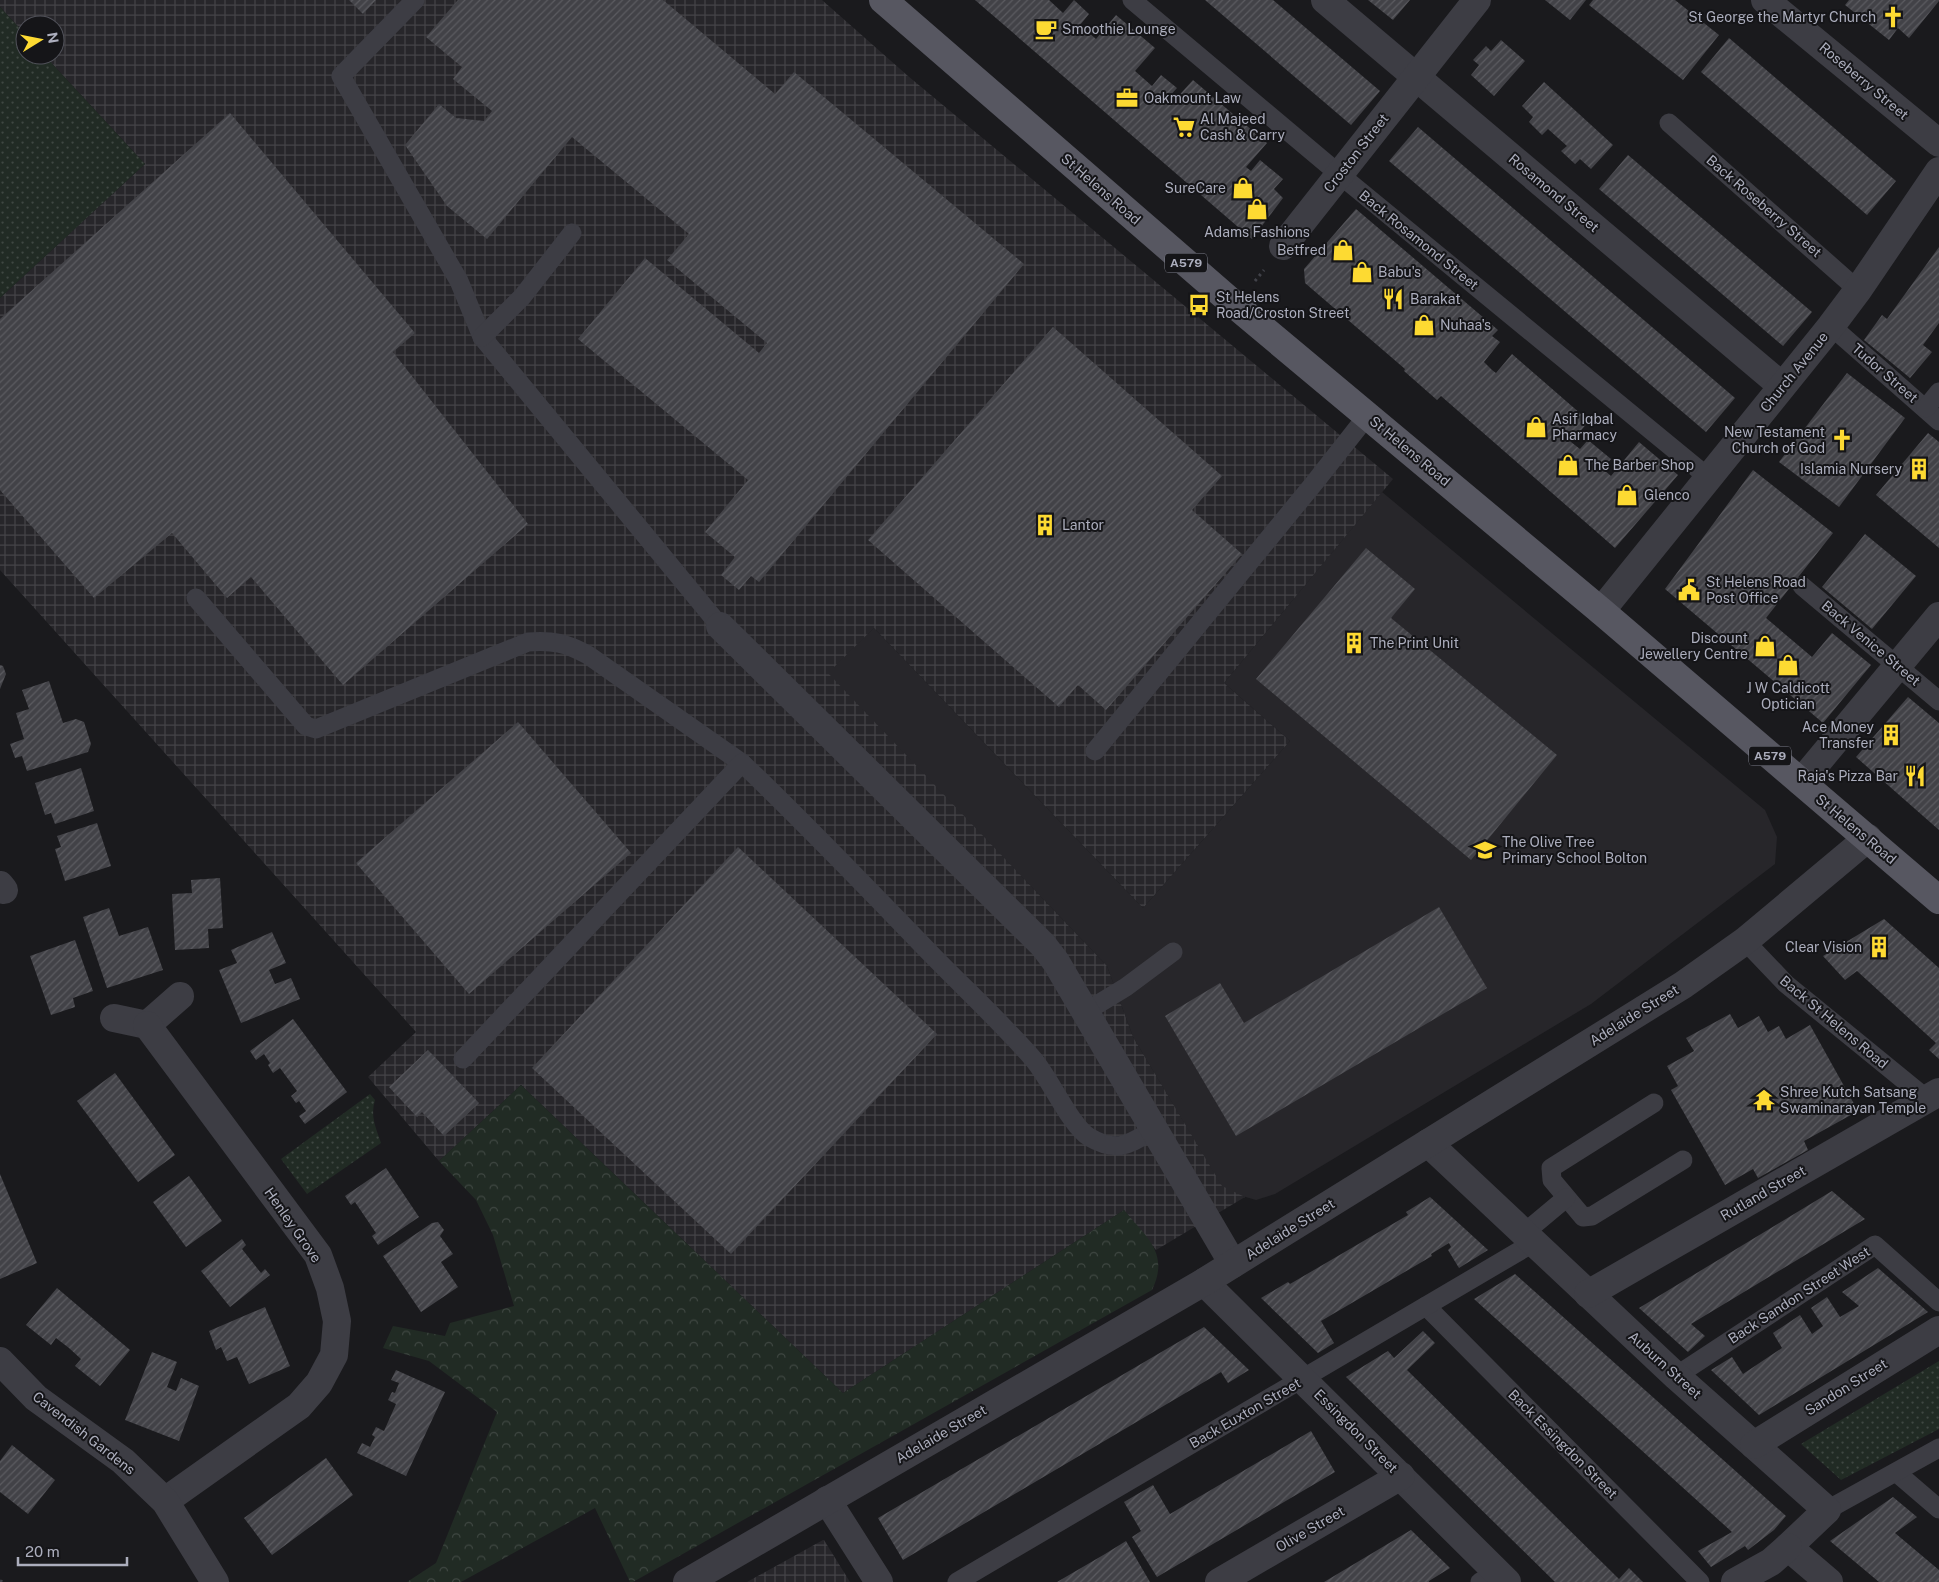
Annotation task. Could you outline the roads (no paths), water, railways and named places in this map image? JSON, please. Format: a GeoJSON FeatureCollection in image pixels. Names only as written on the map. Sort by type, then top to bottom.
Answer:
{"type":"FeatureCollection","features":[{"type":"Feature","properties":{"kind":"main road","name":"St Helens Road"},"geometry":{"type":"LineString","coordinates":[[890,2],[1236,306],[1601,611],[1939,900]]}},
{"type":"Feature","properties":{"kind":"street","name":"Rosamond Street"},"geometry":{"type":"LineString","coordinates":[[1326,0],[1782,386]]}},
{"type":"Feature","properties":{"kind":"street","name":"Croston Street"},"geometry":{"type":"LineString","coordinates":[[1283,246],[1477,0]]}},
{"type":"Feature","properties":{"kind":"street","name":"Roseberry Street"},"geometry":{"type":"LineString","coordinates":[[1765,0],[1939,144]]}},
{"type":"Feature","properties":{"kind":"street","name":"Church Avenue"},"geometry":{"type":"LineString","coordinates":[[1601,611],[1831,326],[1858,290],[1939,171]]}},
{"type":"Feature","properties":{"kind":"street"},"geometry":{"type":"LineString","coordinates":[[1800,782],[1939,616]]}},
{"type":"Feature","properties":{"kind":"street"},"geometry":{"type":"LineString","coordinates":[[720,626],[1043,945],[1056,962],[1233,1264]]}},
{"type":"Feature","properties":{"kind":"street","name":"Adelaide Street"},"geometry":{"type":"LineString","coordinates":[[687,1582],[1204,1282],[1683,984],[1745,941],[1868,838]]}},
{"type":"Feature","properties":{"kind":"street"},"geometry":{"type":"LineString","coordinates":[[114,1018],[147,1025],[180,996]]}},
{"type":"Feature","properties":{"kind":"street","name":"Henley Grove"},"geometry":{"type":"LineString","coordinates":[[147,1025],[318,1255],[330,1288],[337,1321],[334,1355],[319,1383],[299,1406],[166,1501]]}},
{"type":"Feature","properties":{"kind":"street","name":"Rutland Street"},"geometry":{"type":"LineString","coordinates":[[1588,1294],[1933,1096]]}},
{"type":"Feature","properties":{"kind":"street","name":"Auburn Street"},"geometry":{"type":"LineString","coordinates":[[1428,1143],[1676,1376],[1827,1510]]}},
{"type":"Feature","properties":{"kind":"street","name":"Essingdon Street"},"geometry":{"type":"LineString","coordinates":[[1204,1282],[1401,1476],[1494,1579]]}},
{"type":"Feature","properties":{"kind":"street","name":"Sandon Street"},"geometry":{"type":"LineString","coordinates":[[1754,1445],[1939,1330]]}},
{"type":"Feature","properties":{"kind":"street","name":"Cavendish Gardens"},"geometry":{"type":"LineString","coordinates":[[0,1361],[36,1398],[123,1461],[166,1501],[215,1582]]}},
{"type":"Feature","properties":{"kind":"street","name":"Olive Street"},"geometry":{"type":"LineString","coordinates":[[1219,1582],[1401,1476]]}},
{"type":"Feature","properties":{"kind":"street"},"geometry":{"type":"LineString","coordinates":[[827,1500],[879,1582]]}},
{"type":"Feature","properties":{"kind":"street"},"geometry":{"type":"LineString","coordinates":[[1735,1582],[1771,1562],[1827,1510]]}},
{"type":"Feature","properties":{"kind":"street"},"geometry":{"type":"LineString","coordinates":[[1788,1547],[1829,1582]]}},
{"type":"Feature","properties":{"kind":"lane"},"geometry":{"type":"LineString","coordinates":[[415,0],[341,76],[459,281],[482,337],[720,626]]}},
{"type":"Feature","properties":{"kind":"lane","name":"Back Rosamond Street"},"geometry":{"type":"LineString","coordinates":[[1132,0],[1339,174],[1709,478]]}},
{"type":"Feature","properties":{"kind":"lane","name":"Back Roseberry Street"},"geometry":{"type":"LineString","coordinates":[[1669,123],[1858,290]]}},
{"type":"Feature","properties":{"kind":"lane"},"geometry":{"type":"LineString","coordinates":[[482,337],[522,297],[572,233]]}},
{"type":"Feature","properties":{"kind":"lane","name":"Tudor Street"},"geometry":{"type":"LineString","coordinates":[[1831,326],[1932,414]]}},
{"type":"Feature","properties":{"kind":"lane"},"geometry":{"type":"LineString","coordinates":[[1932,414],[1939,392]]}},
{"type":"Feature","properties":{"kind":"lane"},"geometry":{"type":"LineString","coordinates":[[1095,751],[1309,490],[1367,416]]}},
{"type":"Feature","properties":{"kind":"lane","name":"Back Venice Street"},"geometry":{"type":"LineString","coordinates":[[1802,586],[1939,701]]}},
{"type":"Feature","properties":{"kind":"lane"},"geometry":{"type":"LineString","coordinates":[[196,598],[306,726],[316,729],[528,642],[546,640],[568,644],[588,654],[742,763],[796,814],[1035,1061],[1078,1127],[1088,1136],[1108,1146],[1119,1147],[1155,1129]]}},
{"type":"Feature","properties":{"kind":"lane"},"geometry":{"type":"LineString","coordinates":[[463,1059],[742,763]]}},
{"type":"Feature","properties":{"kind":"lane","name":"Back St Helens Road"},"geometry":{"type":"LineString","coordinates":[[1745,941],[1786,984],[1933,1096]]}},
{"type":"Feature","properties":{"kind":"lane"},"geometry":{"type":"LineString","coordinates":[[1085,1012],[1126,986],[1173,952]]}},
{"type":"Feature","properties":{"kind":"lane"},"geometry":{"type":"LineString","coordinates":[[1654,1103],[1551,1168],[1552,1180],[1583,1218],[1592,1216],[1683,1160]]}},
{"type":"Feature","properties":{"kind":"lane","name":"Back Euxton Street"},"geometry":{"type":"LineString","coordinates":[[957,1582],[1426,1306],[1528,1238],[1566,1198]]}},
{"type":"Feature","properties":{"kind":"lane","name":"Back Sandon Street West"},"geometry":{"type":"LineString","coordinates":[[1676,1376],[1876,1245],[1939,1302]]}},
{"type":"Feature","properties":{"kind":"lane","name":"Back Essingdon Street"},"geometry":{"type":"LineString","coordinates":[[1426,1306],[1700,1582]]}},
{"type":"Feature","properties":{"kind":"lane"},"geometry":{"type":"LineString","coordinates":[[1827,1510],[1939,1448]]}},
{"type":"Feature","properties":{"kind":"lane"},"geometry":{"type":"LineString","coordinates":[[1896,1473],[1939,1509]]}},
{"type":"Feature","properties":{"kind":"place","name":"St George the Martyr Church"},"geometry":{"type":"Point","coordinates":[1893,17]}},
{"type":"Feature","properties":{"kind":"place","name":"Smoothie Lounge"},"geometry":{"type":"Point","coordinates":[1046,29]}},
{"type":"Feature","properties":{"kind":"place","name":"Oakmount Law"},"geometry":{"type":"Point","coordinates":[1127,98]}},
{"type":"Feature","properties":{"kind":"place","name":"Al Majeed Cash & Carry"},"geometry":{"type":"Point","coordinates":[1184,127]}},
{"type":"Feature","properties":{"kind":"place","name":"SureCare"},"geometry":{"type":"Point","coordinates":[1243,188]}},
{"type":"Feature","properties":{"kind":"place","name":"Adams Fashions"},"geometry":{"type":"Point","coordinates":[1257,209]}},
{"type":"Feature","properties":{"kind":"place","name":"Betfred"},"geometry":{"type":"Point","coordinates":[1343,250]}},
{"type":"Feature","properties":{"kind":"place","name":"Babu's"},"geometry":{"type":"Point","coordinates":[1362,272]}},
{"type":"Feature","properties":{"kind":"place","name":"Barakat"},"geometry":{"type":"Point","coordinates":[1393,299]}},
{"type":"Feature","properties":{"kind":"place","name":"St Helens Road/Croston Street"},"geometry":{"type":"Point","coordinates":[1199,305]}},
{"type":"Feature","properties":{"kind":"place","name":"Nuhaa's"},"geometry":{"type":"Point","coordinates":[1424,325]}},
{"type":"Feature","properties":{"kind":"place","name":"Asif Iqbal Pharmacy"},"geometry":{"type":"Point","coordinates":[1536,427]}},
{"type":"Feature","properties":{"kind":"place","name":"New Testament Church of God"},"geometry":{"type":"Point","coordinates":[1842,440]}},
{"type":"Feature","properties":{"kind":"place","name":"The Barber Shop"},"geometry":{"type":"Point","coordinates":[1568,465]}},
{"type":"Feature","properties":{"kind":"place","name":"Islamia Nursery"},"geometry":{"type":"Point","coordinates":[1919,469]}},
{"type":"Feature","properties":{"kind":"place","name":"Glenco"},"geometry":{"type":"Point","coordinates":[1627,495]}},
{"type":"Feature","properties":{"kind":"place","name":"Lantor"},"geometry":{"type":"Point","coordinates":[1045,525]}},
{"type":"Feature","properties":{"kind":"place","name":"St Helens Road Post Office"},"geometry":{"type":"Point","coordinates":[1689,590]}},
{"type":"Feature","properties":{"kind":"place","name":"The Print Unit"},"geometry":{"type":"Point","coordinates":[1354,643]}},
{"type":"Feature","properties":{"kind":"place","name":"Discount Jewellery Centre"},"geometry":{"type":"Point","coordinates":[1765,646]}},
{"type":"Feature","properties":{"kind":"place","name":"J W Caldicott Optician"},"geometry":{"type":"Point","coordinates":[1788,665]}},
{"type":"Feature","properties":{"kind":"place","name":"Ace Money Transfer"},"geometry":{"type":"Point","coordinates":[1891,735]}},
{"type":"Feature","properties":{"kind":"place","name":"Raja's Pizza Bar"},"geometry":{"type":"Point","coordinates":[1915,776]}},
{"type":"Feature","properties":{"kind":"place","name":"The Olive Tree Primary School Bolton"},"geometry":{"type":"Point","coordinates":[1485,850]}},
{"type":"Feature","properties":{"kind":"place","name":"Clear Vision"},"geometry":{"type":"Point","coordinates":[1879,947]}},
{"type":"Feature","properties":{"kind":"place","name":"Shree Kutch Satsang Swaminarayan Temple"},"geometry":{"type":"Point","coordinates":[1764,1100]}}]}
